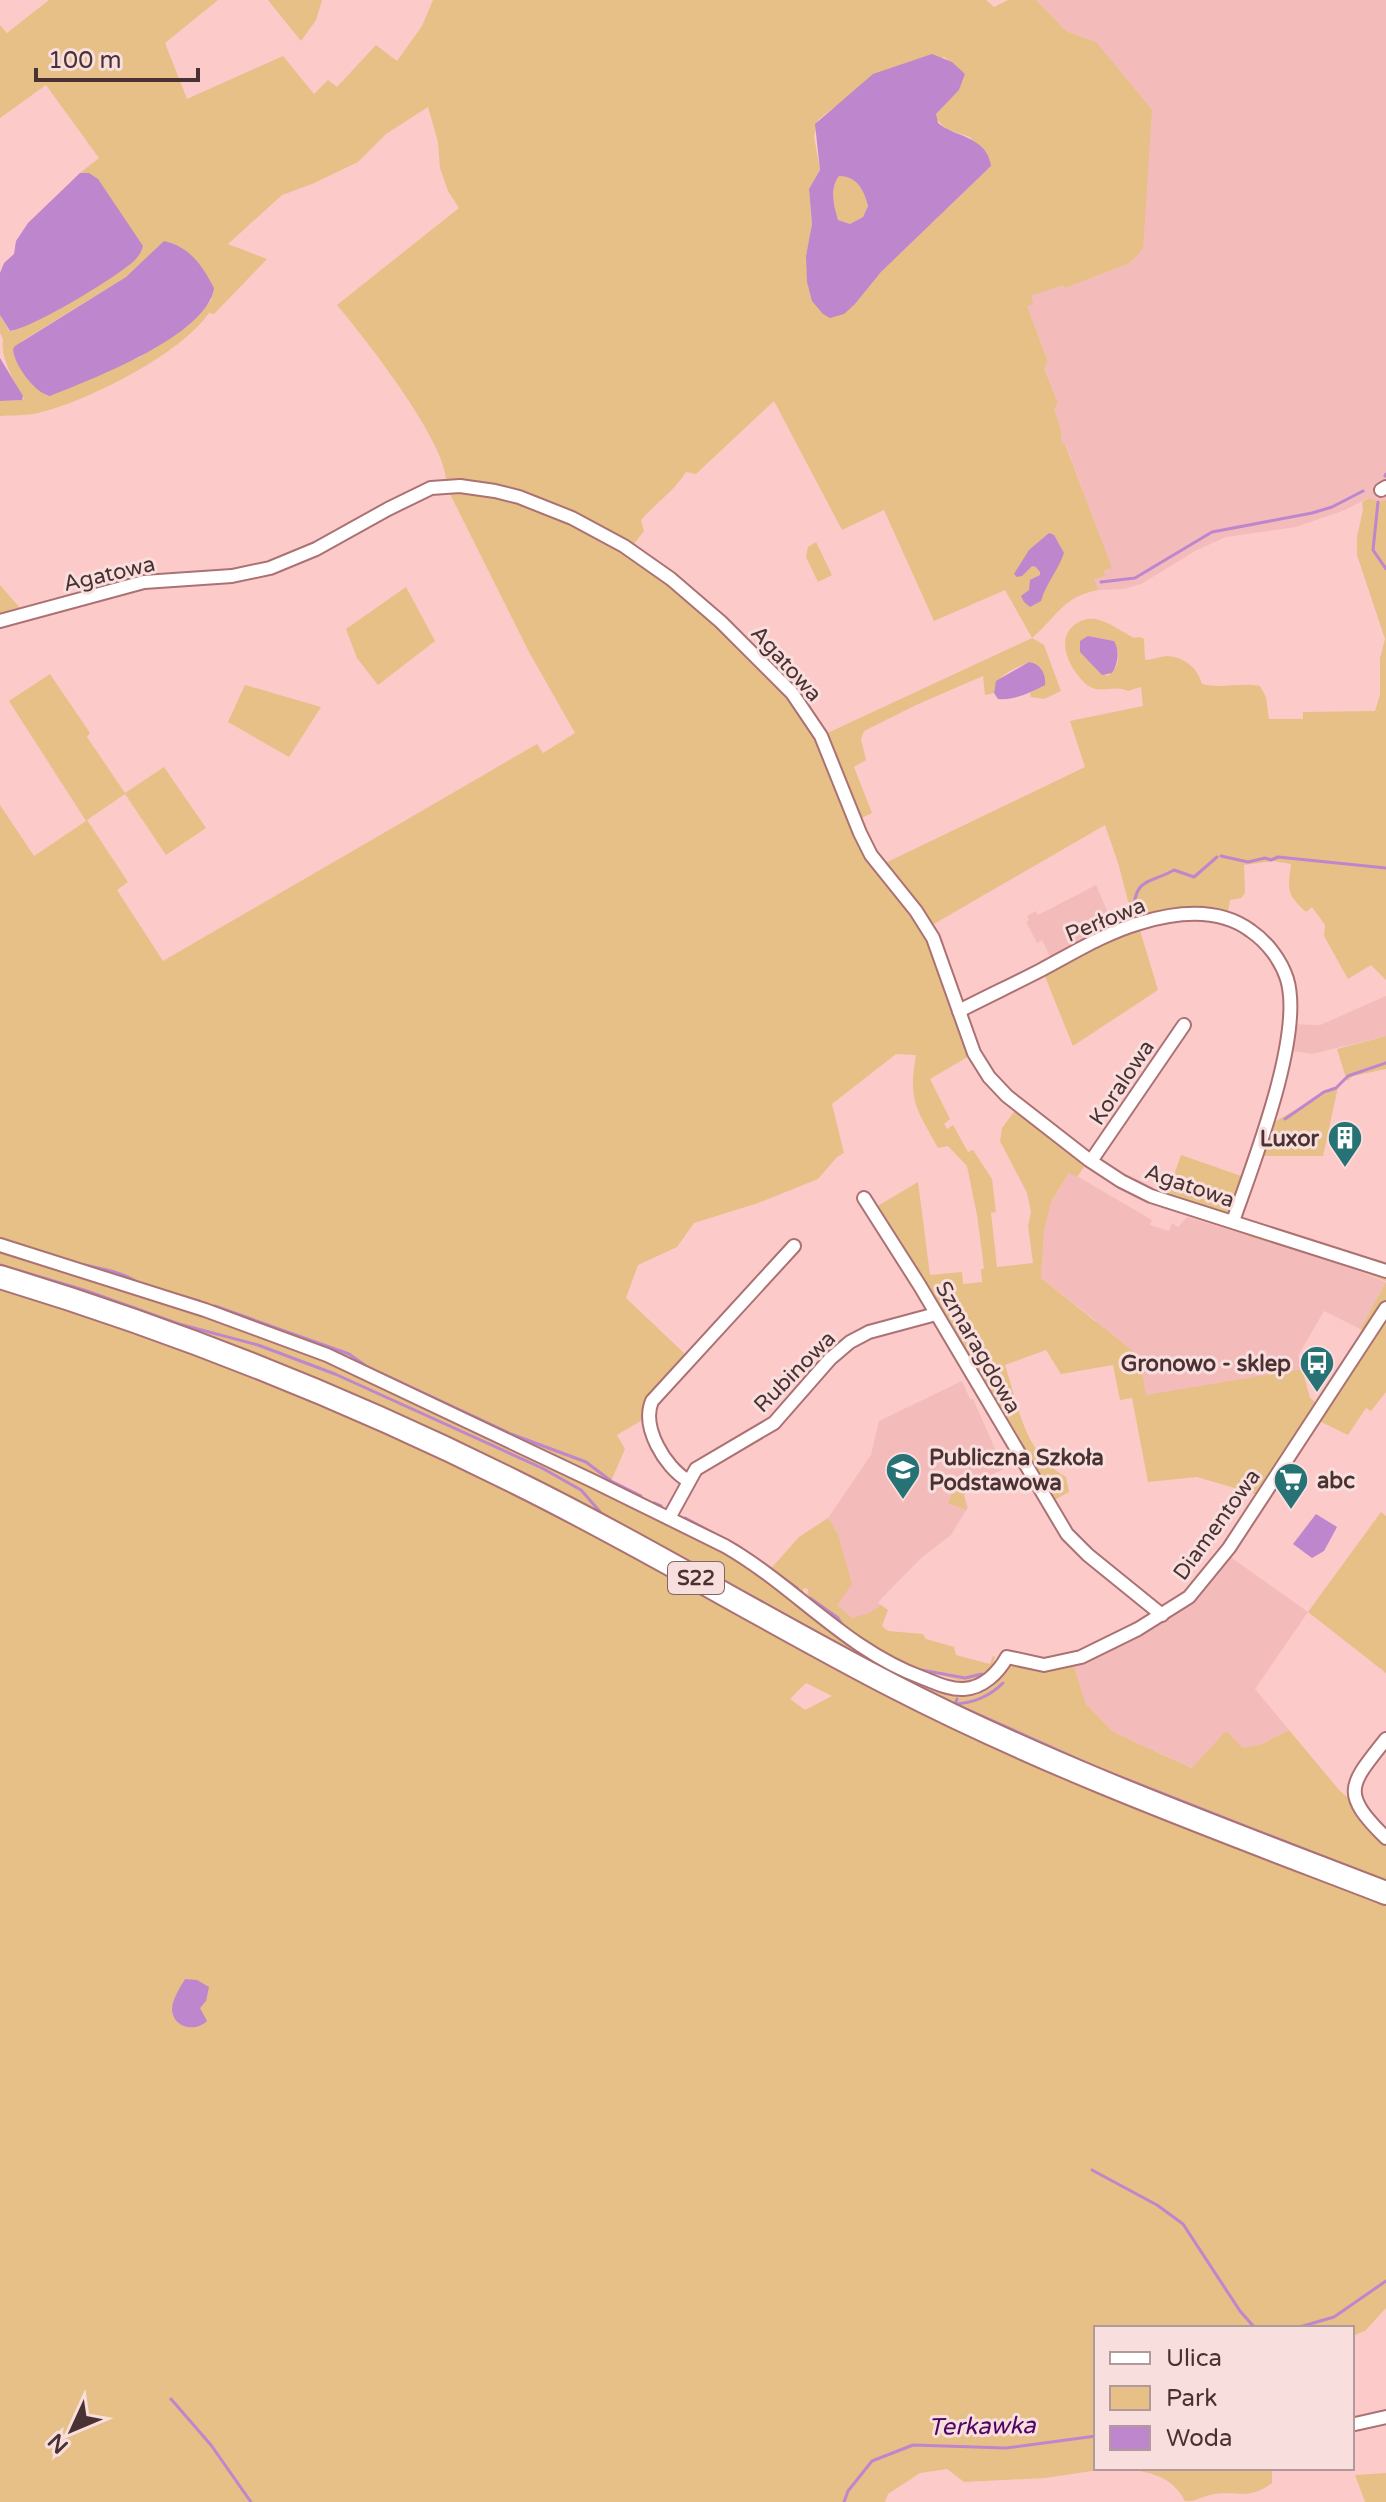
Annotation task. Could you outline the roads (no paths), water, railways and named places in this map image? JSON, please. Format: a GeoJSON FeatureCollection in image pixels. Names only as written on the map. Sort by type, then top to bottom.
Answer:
{"type":"FeatureCollection","features":[{"type":"Feature","properties":{"kind":"highway","name":"S22"},"geometry":{"type":"LineString","coordinates":[[0,1277],[149,1325],[224,1353],[297,1381],[428,1439],[580,1515],[893,1686],[978,1727],[1128,1792],[1386,1893]]}},
{"type":"Feature","properties":{"kind":"street","name":"Agatowa"},"geometry":{"type":"LineString","coordinates":[[0,621],[144,582],[232,576],[270,568],[316,549],[431,488],[477,488],[546,507],[598,531],[657,567],[715,616],[792,693],[821,736],[871,855],[929,931],[974,1053],[995,1084],[1091,1161],[1151,1196],[1386,1271]]}},
{"type":"Feature","properties":{"kind":"street","name":"Perłowa"},"geometry":{"type":"LineString","coordinates":[[959,1011],[1106,936],[1142,922],[1179,915],[1214,915],[1235,921],[1253,932],[1271,950],[1286,978],[1288,1042],[1281,1074],[1233,1221]]}},
{"type":"Feature","properties":{"kind":"street","name":"Koralowa"},"geometry":{"type":"LineString","coordinates":[[1091,1161],[1184,1025]]}},
{"type":"Feature","properties":{"kind":"street","name":"Szmaragdowa"},"geometry":{"type":"LineString","coordinates":[[864,1198],[1067,1534],[1100,1566],[1162,1615]]}},
{"type":"Feature","properties":{"kind":"street"},"geometry":{"type":"LineString","coordinates":[[0,1245],[205,1310],[327,1355],[669,1518]]}},
{"type":"Feature","properties":{"kind":"street"},"geometry":{"type":"LineString","coordinates":[[687,1480],[670,1466],[651,1429],[648,1416],[652,1401],[794,1246]]}},
{"type":"Feature","properties":{"kind":"street","name":"Diamentowa"},"geometry":{"type":"LineString","coordinates":[[669,1518],[742,1556],[845,1637],[899,1669],[954,1689],[968,1689],[992,1677],[1007,1657],[1044,1665],[1072,1660],[1098,1650],[1189,1597],[1218,1562],[1386,1308]]}},
{"type":"Feature","properties":{"kind":"street","name":"Rubinowa"},"geometry":{"type":"LineString","coordinates":[[669,1518],[687,1480],[696,1469],[774,1423],[830,1359],[850,1342],[877,1330],[936,1314]]}},
{"type":"Feature","properties":{"kind":"street"},"geometry":{"type":"LineString","coordinates":[[1386,1739],[1357,1775],[1353,1788],[1365,1815],[1386,1838]]}},
{"type":"Feature","properties":{"kind":"street"},"geometry":{"type":"LineString","coordinates":[[1355,2424],[1386,2417]]}},
{"type":"Feature","properties":{"kind":"water"},"geometry":{"type":"Polygon","coordinates":[[[932,54],[952,62],[965,74],[959,90],[936,114],[938,123],[977,143],[988,156],[991,166],[881,272],[855,304],[844,314],[830,318],[812,301],[807,282],[806,256],[812,224],[809,189],[820,170],[815,124],[873,74],[932,54]],[[839,176],[836,181],[833,198],[838,220],[850,224],[863,217],[868,206],[859,185],[839,176]]]}},
{"type":"Feature","properties":{"kind":"water"},"geometry":{"type":"Polygon","coordinates":[[[80,173],[89,173],[98,179],[143,246],[141,251],[123,270],[91,291],[36,321],[10,331],[0,315],[0,273],[4,263],[14,254],[16,241],[28,223],[80,173]]]}},
{"type":"Feature","properties":{"kind":"water"},"geometry":{"type":"Polygon","coordinates":[[[164,241],[188,252],[205,272],[214,288],[207,306],[170,339],[119,367],[50,396],[38,390],[17,363],[15,346],[126,277],[164,241]]]}},
{"type":"Feature","properties":{"kind":"water"},"geometry":{"type":"Polygon","coordinates":[[[0,358],[23,396],[22,400],[0,401],[0,358]]]}},
{"type":"Feature","properties":{"kind":"water"},"geometry":{"type":"Polygon","coordinates":[[[1049,533],[1054,535],[1064,553],[1041,601],[1030,607],[1021,596],[1029,590],[1030,580],[1040,572],[1032,566],[1022,576],[1014,574],[1029,550],[1049,533]]]}},
{"type":"Feature","properties":{"kind":"water"},"geometry":{"type":"Polygon","coordinates":[[[1088,636],[1114,641],[1118,657],[1112,673],[1102,675],[1080,652],[1080,641],[1088,636]]]}},
{"type":"Feature","properties":{"kind":"water"},"geometry":{"type":"Polygon","coordinates":[[[1029,662],[1042,670],[1045,685],[1016,697],[998,699],[994,693],[996,681],[1029,662]]]}},
{"type":"Feature","properties":{"kind":"water"},"geometry":{"type":"Polygon","coordinates":[[[1316,1514],[1337,1527],[1324,1551],[1312,1558],[1293,1544],[1316,1514]]]}},
{"type":"Feature","properties":{"kind":"water"},"geometry":{"type":"Polygon","coordinates":[[[185,1979],[197,1980],[209,1987],[206,2001],[200,2008],[207,2021],[197,2027],[181,2025],[172,2010],[185,1979]]]}},
{"type":"Feature","properties":{"kind":"waterway"},"geometry":{"type":"LineString","coordinates":[[1101,582],[1135,578],[1212,532],[1312,513],[1332,507],[1363,491]]}},
{"type":"Feature","properties":{"kind":"waterway"},"geometry":{"type":"LineString","coordinates":[[1378,502],[1373,550],[1386,569]]}},
{"type":"Feature","properties":{"kind":"waterway"},"geometry":{"type":"LineString","coordinates":[[1221,856],[1248,862],[1278,857],[1386,868]]}},
{"type":"Feature","properties":{"kind":"waterway"},"geometry":{"type":"LineString","coordinates":[[1133,914],[1136,894],[1144,884],[1174,870],[1194,877],[1217,857]]}},
{"type":"Feature","properties":{"kind":"waterway"},"geometry":{"type":"LineString","coordinates":[[1285,1119],[1324,1092],[1336,1088],[1348,1076],[1386,1063]]}},
{"type":"Feature","properties":{"kind":"waterway"},"geometry":{"type":"LineString","coordinates":[[0,1265],[84,1290],[179,1324],[258,1345],[335,1374],[542,1468],[581,1490],[602,1514],[875,1664],[955,1704],[1098,1768],[1352,1868]]}},
{"type":"Feature","properties":{"kind":"waterway"},"geometry":{"type":"LineString","coordinates":[[84,1265],[120,1274],[140,1284]]}},
{"type":"Feature","properties":{"kind":"waterway"},"geometry":{"type":"LineString","coordinates":[[178,1295],[199,1301]]}},
{"type":"Feature","properties":{"kind":"waterway"},"geometry":{"type":"LineString","coordinates":[[215,1306],[349,1354],[366,1366],[511,1434],[586,1462],[611,1481],[641,1496]]}},
{"type":"Feature","properties":{"kind":"waterway"},"geometry":{"type":"LineString","coordinates":[[654,1503],[661,1506]]}},
{"type":"Feature","properties":{"kind":"waterway"},"geometry":{"type":"LineString","coordinates":[[685,1518],[738,1546],[797,1588]]}},
{"type":"Feature","properties":{"kind":"waterway"},"geometry":{"type":"LineString","coordinates":[[810,1598],[838,1618],[845,1629]]}},
{"type":"Feature","properties":{"kind":"waterway"},"geometry":{"type":"LineString","coordinates":[[916,1669],[965,1678],[982,1674]]}},
{"type":"Feature","properties":{"kind":"waterway"},"geometry":{"type":"LineString","coordinates":[[957,1699],[955,1704],[975,1700],[993,1692],[1003,1683]]}},
{"type":"Feature","properties":{"kind":"waterway"},"geometry":{"type":"LineString","coordinates":[[1092,2170],[1157,2205],[1183,2224],[1253,2326]]}},
{"type":"Feature","properties":{"kind":"waterway","name":"Terkawka"},"geometry":{"type":"LineString","coordinates":[[1303,2326],[1334,2317],[1386,2281]]}},
{"type":"Feature","properties":{"kind":"waterway"},"geometry":{"type":"LineString","coordinates":[[171,2399],[211,2445],[251,2502]]}},
{"type":"Feature","properties":{"kind":"waterway","name":"Terkawka"},"geometry":{"type":"LineString","coordinates":[[844,2502],[848,2491],[872,2461],[913,2445],[1006,2448],[1094,2436]]}},
{"type":"Feature","properties":{"kind":"place","name":"Luxor"},"geometry":{"type":"Point","coordinates":[1345,1169]}},
{"type":"Feature","properties":{"kind":"place","name":"Gronowo - sklep"},"geometry":{"type":"Point","coordinates":[1317,1394]}},
{"type":"Feature","properties":{"kind":"place","name":"Publiczna Szkoła Podstawowa"},"geometry":{"type":"Point","coordinates":[903,1501]}},
{"type":"Feature","properties":{"kind":"place","name":"abc"},"geometry":{"type":"Point","coordinates":[1291,1511]}}]}
